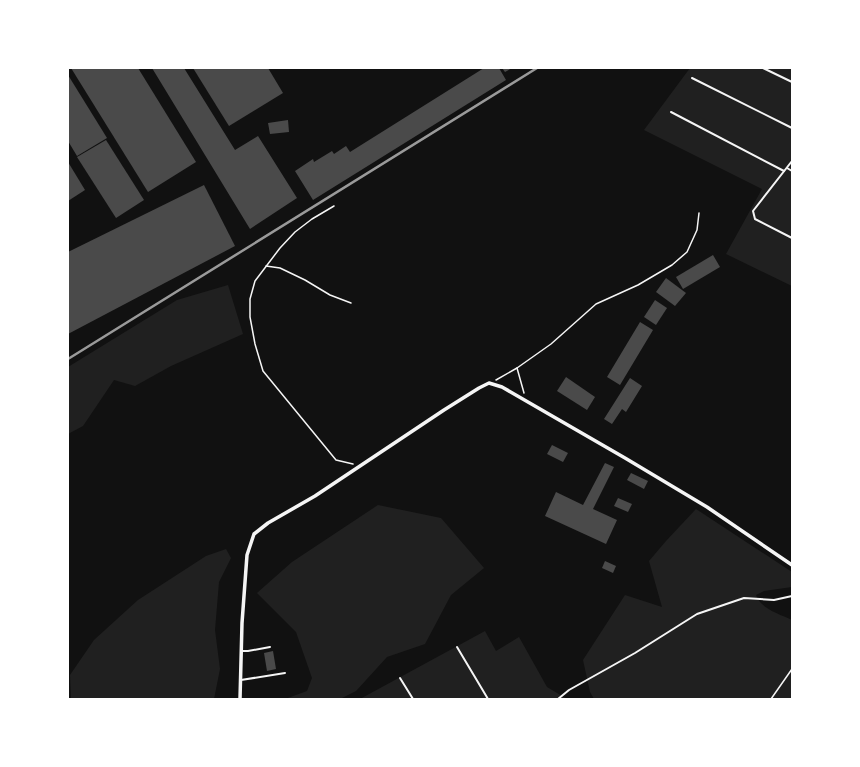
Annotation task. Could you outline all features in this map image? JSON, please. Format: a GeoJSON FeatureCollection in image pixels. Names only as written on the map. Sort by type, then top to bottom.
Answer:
{"type":"FeatureCollection","features":[{"type":"Feature","properties":{"kind":"street"},"geometry":{"type":"LineString","coordinates":[[240,699],[241,651],[247,555],[254,534],[268,523],[315,496],[444,410],[479,388],[489,384],[502,387],[526,400],[625,458],[706,507],[792,565]]}},
{"type":"Feature","properties":{"kind":"lane"},"geometry":{"type":"LineString","coordinates":[[763,68],[792,82]]}},
{"type":"Feature","properties":{"kind":"lane"},"geometry":{"type":"LineString","coordinates":[[692,78],[792,128]]}},
{"type":"Feature","properties":{"kind":"lane"},"geometry":{"type":"LineString","coordinates":[[671,112],[784,172]]}},
{"type":"Feature","properties":{"kind":"lane"},"geometry":{"type":"LineString","coordinates":[[792,161],[753,211],[755,219],[792,238]]}},
{"type":"Feature","properties":{"kind":"lane"},"geometry":{"type":"LineString","coordinates":[[787,168],[792,171]]}},
{"type":"Feature","properties":{"kind":"lane"},"geometry":{"type":"LineString","coordinates":[[558,699],[569,690],[635,653],[697,614],[744,598],[774,600],[792,596]]}},
{"type":"Feature","properties":{"kind":"lane"},"geometry":{"type":"LineString","coordinates":[[241,651],[270,647]]}},
{"type":"Feature","properties":{"kind":"lane"},"geometry":{"type":"LineString","coordinates":[[456,647],[488,699]]}},
{"type":"Feature","properties":{"kind":"lane"},"geometry":{"type":"LineString","coordinates":[[241,680],[285,673]]}},
{"type":"Feature","properties":{"kind":"lane"},"geometry":{"type":"LineString","coordinates":[[400,678],[413,699]]}},
{"type":"Feature","properties":{"kind":"path"},"geometry":{"type":"LineString","coordinates":[[334,206],[312,219],[295,232],[266,266],[255,282],[250,299],[250,317],[254,344],[263,371],[336,460],[361,465]]}},
{"type":"Feature","properties":{"kind":"path"},"geometry":{"type":"LineString","coordinates":[[489,384],[551,344],[596,304],[638,285],[672,264],[687,252],[697,230],[699,213]]}},
{"type":"Feature","properties":{"kind":"path"},"geometry":{"type":"LineString","coordinates":[[266,266],[280,268],[305,280],[330,295],[351,303]]}},
{"type":"Feature","properties":{"kind":"path"},"geometry":{"type":"LineString","coordinates":[[516,368],[526,400]]}},
{"type":"Feature","properties":{"kind":"path"},"geometry":{"type":"LineString","coordinates":[[770,699],[792,668]]}},
{"type":"Feature","properties":{"kind":"shaded area"},"geometry":{"type":"Polygon","coordinates":[[[690,68],[792,68],[792,286],[726,254],[762,189],[644,130],[690,68]]]}},
{"type":"Feature","properties":{"kind":"shaded area"},"geometry":{"type":"Polygon","coordinates":[[[228,285],[243,334],[171,366],[135,386],[114,380],[83,426],[68,434],[68,367],[177,300],[228,285]]]}},
{"type":"Feature","properties":{"kind":"shaded area"},"geometry":{"type":"Polygon","coordinates":[[[378,505],[441,518],[484,568],[451,595],[425,644],[387,657],[356,691],[340,699],[285,699],[307,691],[312,678],[296,632],[257,593],[292,562],[378,505]]]}},
{"type":"Feature","properties":{"kind":"shaded area"},"geometry":{"type":"Polygon","coordinates":[[[696,509],[792,572],[792,587],[764,591],[756,595],[758,600],[766,607],[792,620],[792,699],[594,699],[590,692],[583,660],[625,595],[662,607],[649,561],[696,509]]]}},
{"type":"Feature","properties":{"kind":"shaded area"},"geometry":{"type":"Polygon","coordinates":[[[226,549],[231,558],[219,582],[215,630],[220,669],[214,699],[71,699],[70,675],[94,640],[138,600],[206,556],[226,549]]]}},
{"type":"Feature","properties":{"kind":"shaded area"},"geometry":{"type":"Polygon","coordinates":[[[485,631],[496,651],[519,637],[547,687],[567,699],[360,699],[485,631]]]}},
{"type":"Feature","properties":{"kind":"building"},"geometry":{"type":"Polygon","coordinates":[[[71,68],[138,68],[196,162],[148,192],[71,68]]]}},
{"type":"Feature","properties":{"kind":"building"},"geometry":{"type":"Polygon","coordinates":[[[152,68],[184,68],[235,150],[258,136],[297,198],[250,229],[152,68]]]}},
{"type":"Feature","properties":{"kind":"building"},"geometry":{"type":"Polygon","coordinates":[[[193,68],[268,68],[283,93],[229,126],[193,68]]]}},
{"type":"Feature","properties":{"kind":"building"},"geometry":{"type":"Polygon","coordinates":[[[484,68],[499,68],[506,80],[313,200],[295,171],[313,159],[314,162],[332,151],[334,154],[346,146],[350,152],[484,68]]]}},
{"type":"Feature","properties":{"kind":"building"},"geometry":{"type":"Polygon","coordinates":[[[502,68],[512,68],[505,72],[502,68]]]}},
{"type":"Feature","properties":{"kind":"building"},"geometry":{"type":"Polygon","coordinates":[[[68,75],[107,138],[77,156],[68,141],[68,75]]]}},
{"type":"Feature","properties":{"kind":"building"},"geometry":{"type":"Polygon","coordinates":[[[288,120],[289,132],[270,134],[268,123],[288,120]]]}},
{"type":"Feature","properties":{"kind":"building"},"geometry":{"type":"Polygon","coordinates":[[[106,140],[144,200],[116,218],[77,157],[106,140]]]}},
{"type":"Feature","properties":{"kind":"building"},"geometry":{"type":"Polygon","coordinates":[[[68,162],[85,190],[68,201],[68,162]]]}},
{"type":"Feature","properties":{"kind":"building"},"geometry":{"type":"Polygon","coordinates":[[[204,185],[235,246],[68,334],[68,252],[204,185]]]}},
{"type":"Feature","properties":{"kind":"building"},"geometry":{"type":"Polygon","coordinates":[[[713,255],[720,267],[683,289],[676,277],[713,255]]]}},
{"type":"Feature","properties":{"kind":"building"},"geometry":{"type":"Polygon","coordinates":[[[666,278],[686,293],[675,306],[656,292],[666,278]]]}},
{"type":"Feature","properties":{"kind":"building"},"geometry":{"type":"Polygon","coordinates":[[[655,300],[667,308],[656,325],[644,317],[655,300]]]}},
{"type":"Feature","properties":{"kind":"building"},"geometry":{"type":"Polygon","coordinates":[[[640,322],[653,330],[620,385],[607,377],[640,322]]]}},
{"type":"Feature","properties":{"kind":"building"},"geometry":{"type":"Polygon","coordinates":[[[566,377],[595,397],[587,410],[557,391],[566,377]]]}},
{"type":"Feature","properties":{"kind":"building"},"geometry":{"type":"Polygon","coordinates":[[[630,378],[642,386],[626,412],[622,409],[612,424],[604,419],[630,378]]]}},
{"type":"Feature","properties":{"kind":"building"},"geometry":{"type":"Polygon","coordinates":[[[552,445],[568,453],[563,462],[547,454],[552,445]]]}},
{"type":"Feature","properties":{"kind":"building"},"geometry":{"type":"Polygon","coordinates":[[[605,463],[614,467],[593,509],[617,520],[606,544],[545,516],[556,492],[583,505],[605,463]]]}},
{"type":"Feature","properties":{"kind":"building"},"geometry":{"type":"Polygon","coordinates":[[[631,473],[648,481],[644,489],[627,480],[631,473]]]}},
{"type":"Feature","properties":{"kind":"building"},"geometry":{"type":"Polygon","coordinates":[[[618,498],[632,504],[628,512],[614,506],[618,498]]]}},
{"type":"Feature","properties":{"kind":"building"},"geometry":{"type":"Polygon","coordinates":[[[605,561],[616,566],[613,573],[602,568],[605,561]]]}},
{"type":"Feature","properties":{"kind":"building"},"geometry":{"type":"Polygon","coordinates":[[[273,651],[276,669],[267,671],[264,653],[273,651]]]}},
{"type":"Feature","properties":{"kind":"railway"},"geometry":{"type":"LineString","coordinates":[[68,359],[537,68]]}}]}
